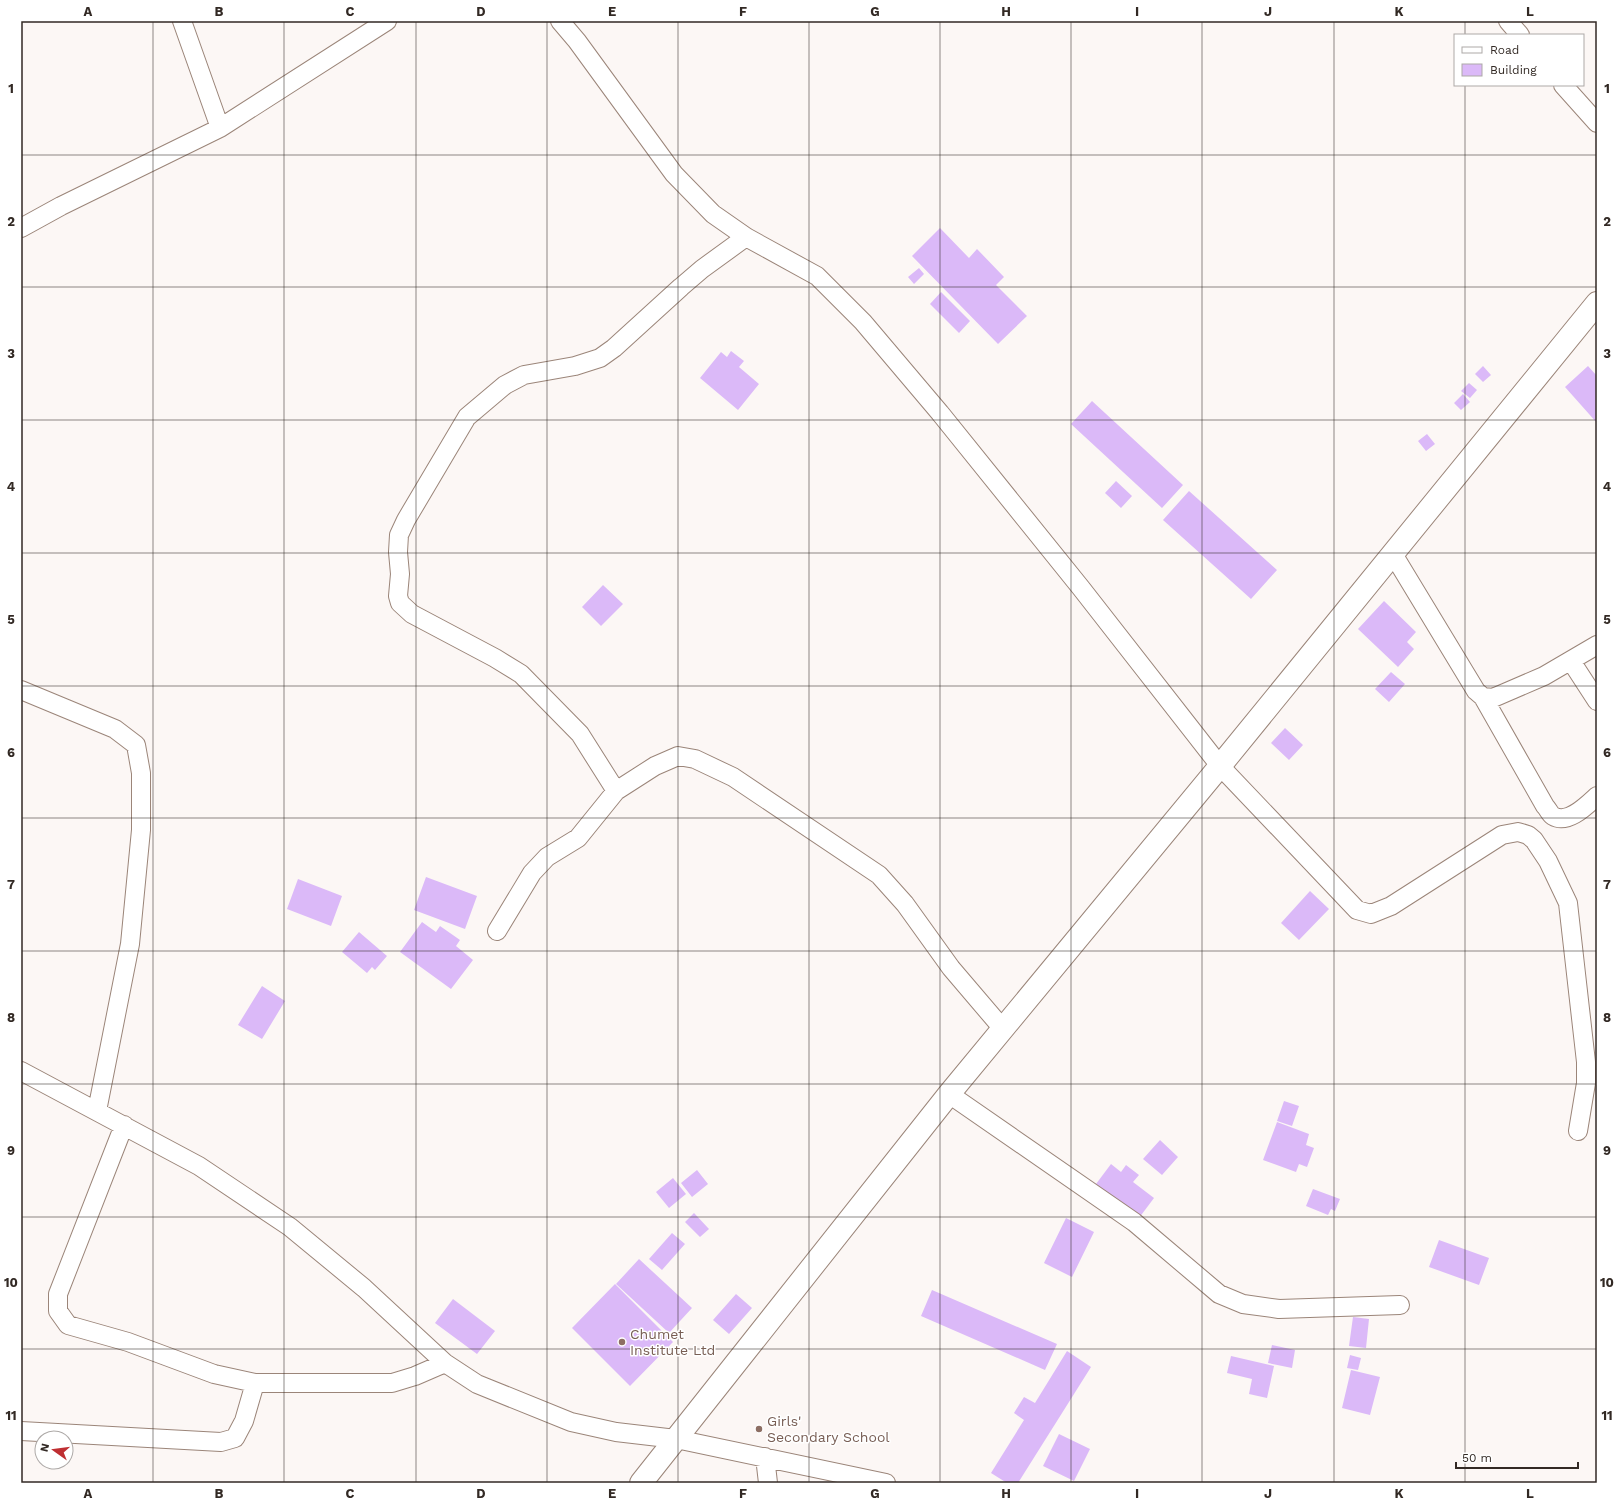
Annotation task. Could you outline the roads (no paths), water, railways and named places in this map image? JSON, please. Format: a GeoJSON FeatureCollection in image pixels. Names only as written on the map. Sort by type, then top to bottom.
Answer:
{"type":"FeatureCollection","features":[{"type":"Feature","properties":{"kind":"main road"},"geometry":{"type":"LineString","coordinates":[[641,1483],[950,1094],[1220,766],[1597,303]]}},
{"type":"Feature","properties":{"kind":"street"},"geometry":{"type":"LineString","coordinates":[[182,21],[220,128]]}},
{"type":"Feature","properties":{"kind":"street"},"geometry":{"type":"LineString","coordinates":[[21,228],[61,206],[220,128],[386,21]]}},
{"type":"Feature","properties":{"kind":"street"},"geometry":{"type":"LineString","coordinates":[[560,21],[578,42],[674,174],[713,214],[746,237],[817,276],[863,322],[940,413],[1056,557],[1220,766],[1357,910],[1371,914],[1391,906],[1502,835],[1518,832],[1528,835],[1534,840],[1548,861],[1568,903],[1586,1062],[1586,1083],[1578,1131]]}},
{"type":"Feature","properties":{"kind":"street"},"geometry":{"type":"LineString","coordinates":[[1508,21],[1519,34]]}},
{"type":"Feature","properties":{"kind":"street"},"geometry":{"type":"LineString","coordinates":[[1564,86],[1597,124]]}},
{"type":"Feature","properties":{"kind":"street"},"geometry":{"type":"LineString","coordinates":[[616,791],[580,734],[521,674],[495,658],[412,614],[400,603],[398,596],[400,574],[398,552],[399,535],[406,520],[467,417],[505,384],[524,375],[576,366],[600,358],[614,348],[702,269],[746,237]]}},
{"type":"Feature","properties":{"kind":"street"},"geometry":{"type":"LineString","coordinates":[[1393,554],[1476,691],[1483,697],[1545,806],[1554,816],[1564,819],[1597,796]]}},
{"type":"Feature","properties":{"kind":"street"},"geometry":{"type":"LineString","coordinates":[[1483,697],[1493,698],[1544,676],[1597,645]]}},
{"type":"Feature","properties":{"kind":"street"},"geometry":{"type":"LineString","coordinates":[[1571,661],[1597,700]]}},
{"type":"Feature","properties":{"kind":"street"},"geometry":{"type":"LineString","coordinates":[[21,690],[115,729],[136,745],[141,773],[141,830],[130,944],[97,1111]]}},
{"type":"Feature","properties":{"kind":"street"},"geometry":{"type":"LineString","coordinates":[[497,931],[532,873],[547,857],[578,838],[616,791],[656,766],[678,756],[695,758],[733,777],[879,875],[905,904],[950,968],[1003,1029]]}},
{"type":"Feature","properties":{"kind":"street"},"geometry":{"type":"LineString","coordinates":[[21,1071],[199,1166],[290,1227],[364,1288],[445,1363],[477,1384],[571,1422],[616,1432],[676,1439],[886,1483]]}},
{"type":"Feature","properties":{"kind":"street"},"geometry":{"type":"LineString","coordinates":[[950,1094],[1134,1222],[1218,1294],[1243,1304],[1280,1309],[1400,1305]]}},
{"type":"Feature","properties":{"kind":"street"},"geometry":{"type":"LineString","coordinates":[[124,1125],[58,1294],[58,1311],[68,1325],[128,1342],[172,1360],[214,1374],[255,1383],[392,1383],[415,1376],[445,1363]]}},
{"type":"Feature","properties":{"kind":"street"},"geometry":{"type":"LineString","coordinates":[[21,1430],[221,1442],[235,1438],[244,1421],[255,1383]]}},
{"type":"Feature","properties":{"kind":"street"},"geometry":{"type":"LineString","coordinates":[[765,1457],[768,1483]]}},
{"type":"Feature","properties":{"kind":"place","name":"Chumet Institute Ltd"},"geometry":{"type":"Point","coordinates":[622,1342]}},
{"type":"Feature","properties":{"kind":"place","name":"Girls' Secondary School"},"geometry":{"type":"Point","coordinates":[759,1429]}}]}
